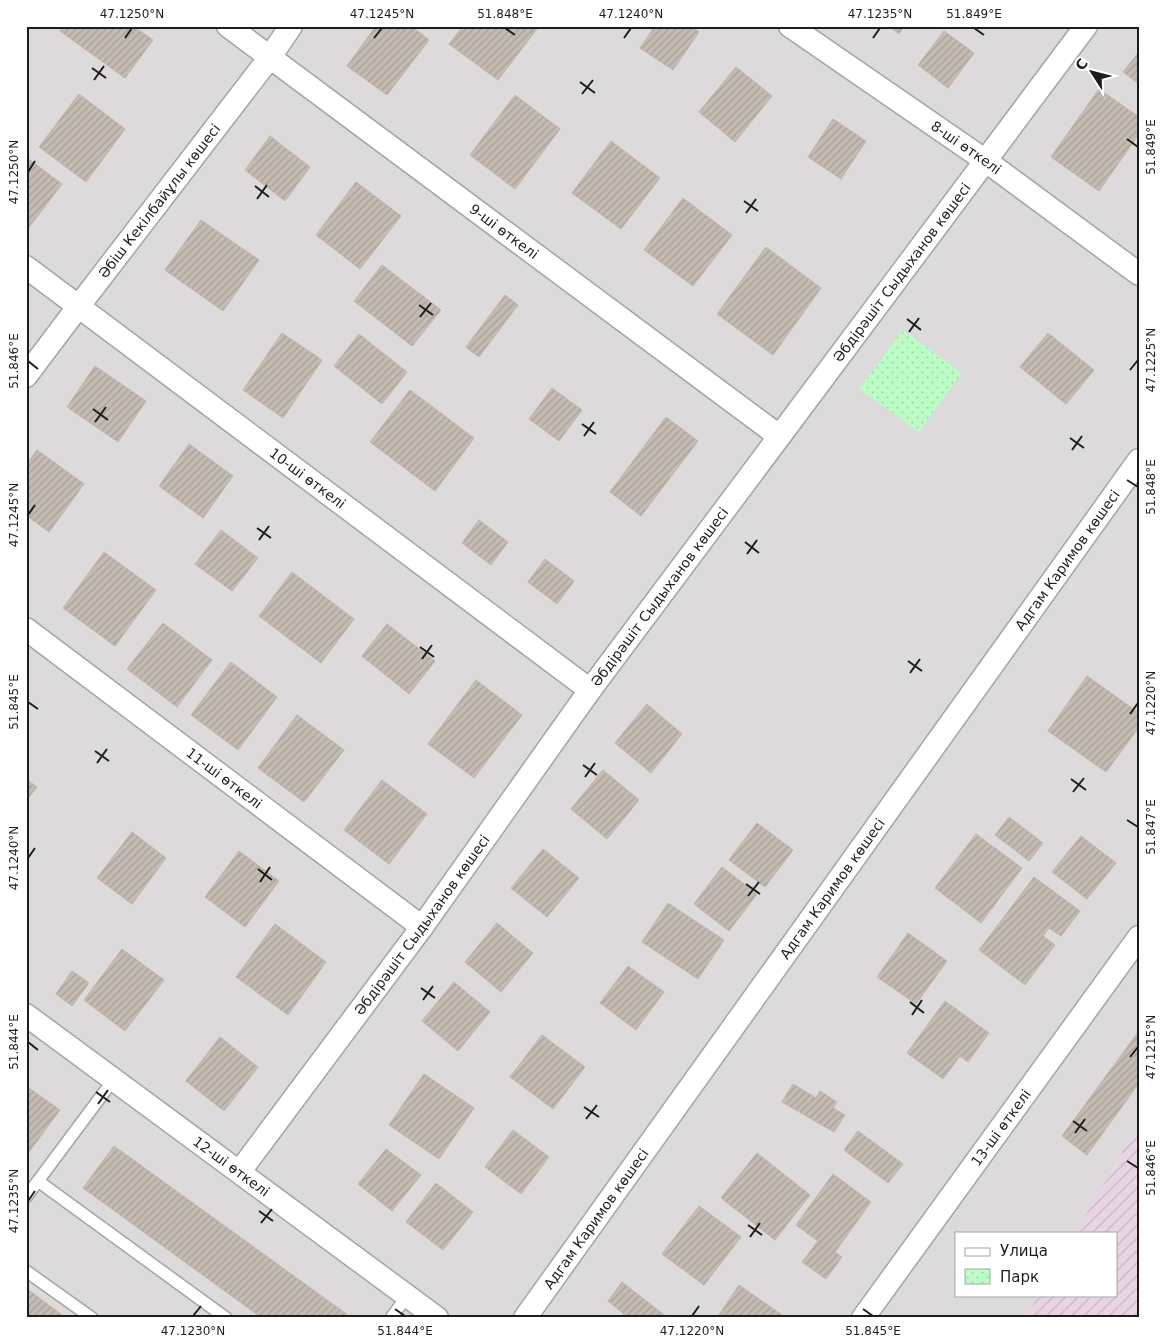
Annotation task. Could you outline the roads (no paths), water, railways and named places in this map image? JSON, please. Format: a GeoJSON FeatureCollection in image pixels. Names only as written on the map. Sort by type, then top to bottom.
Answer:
{"type":"FeatureCollection","features":[{"type":"Feature","properties":{"kind":"street","name":"9-ші өткелі"},"geometry":{"type":"LineString","coordinates":[[228,26],[779,436]]}},
{"type":"Feature","properties":{"kind":"street","name":"Әбіш Кекілбайұлы көшесі"},"geometry":{"type":"LineString","coordinates":[[26,376],[270,57],[291,26]]}},
{"type":"Feature","properties":{"kind":"street","name":"8-ші өткелі"},"geometry":{"type":"LineString","coordinates":[[790,26],[986,162],[1139,274]]}},
{"type":"Feature","properties":{"kind":"street","name":"Әбдірәшіт Сыдыханов көшесі"},"geometry":{"type":"LineString","coordinates":[[240,1171],[422,927],[590,690],[1086,26]]}},
{"type":"Feature","properties":{"kind":"street","name":"10-ші өткелі"},"geometry":{"type":"LineString","coordinates":[[26,267],[590,690]]}},
{"type":"Feature","properties":{"kind":"street","name":"Адгам Каримов көшесі"},"geometry":{"type":"LineString","coordinates":[[525,1318],[1139,460]]}},
{"type":"Feature","properties":{"kind":"street","name":"11-ші өткелі"},"geometry":{"type":"LineString","coordinates":[[26,629],[422,927]]}},
{"type":"Feature","properties":{"kind":"street","name":"13-ші өткелі"},"geometry":{"type":"LineString","coordinates":[[863,1318],[1139,937]]}},
{"type":"Feature","properties":{"kind":"street","name":"12-ші өткелі"},"geometry":{"type":"LineString","coordinates":[[26,1016],[240,1171],[437,1318]]}},
{"type":"Feature","properties":{"kind":"lane"},"geometry":{"type":"LineString","coordinates":[[26,1197],[114,1079]]}},
{"type":"Feature","properties":{"kind":"lane"},"geometry":{"type":"LineString","coordinates":[[38,1181],[226,1318]]}},
{"type":"Feature","properties":{"kind":"lane"},"geometry":{"type":"LineString","coordinates":[[26,1271],[92,1318]]}},
{"type":"Feature","properties":{"kind":"lane"},"geometry":{"type":"LineString","coordinates":[[391,1318],[408,1296]]}}]}
